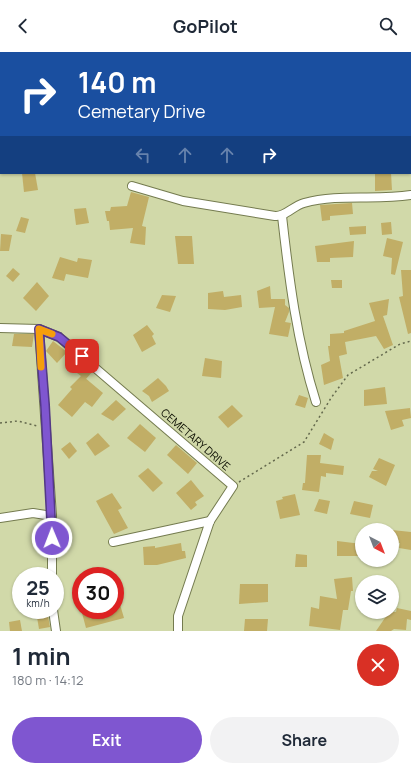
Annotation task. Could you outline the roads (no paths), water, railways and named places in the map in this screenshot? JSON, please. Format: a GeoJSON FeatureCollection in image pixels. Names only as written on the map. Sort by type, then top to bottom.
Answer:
{"type":"FeatureCollection","features":[{"type":"Feature","properties":{"kind":"street"},"geometry":{"type":"LineString","coordinates":[[132,186],[179,200],[275,216],[282,216],[295,206],[323,198],[388,198],[411,195]]}},
{"type":"Feature","properties":{"kind":"street"},"geometry":{"type":"LineString","coordinates":[[282,216],[291,292],[307,372],[316,402]]}},
{"type":"Feature","properties":{"kind":"street"},"geometry":{"type":"LineString","coordinates":[[0,328],[39,329],[52,516],[52,567]]}},
{"type":"Feature","properties":{"kind":"street","name":"CEMETARY DRIVE"},"geometry":{"type":"LineString","coordinates":[[39,329],[59,337],[233,486],[210,521],[178,616],[178,631]]}},
{"type":"Feature","properties":{"kind":"street"},"geometry":{"type":"LineString","coordinates":[[0,518],[33,513],[52,516]]}},
{"type":"Feature","properties":{"kind":"street"},"geometry":{"type":"LineString","coordinates":[[113,542],[210,521]]}},
{"type":"Feature","properties":{"kind":"street"},"geometry":{"type":"LineString","coordinates":[[54,619],[56,631]]}}]}
